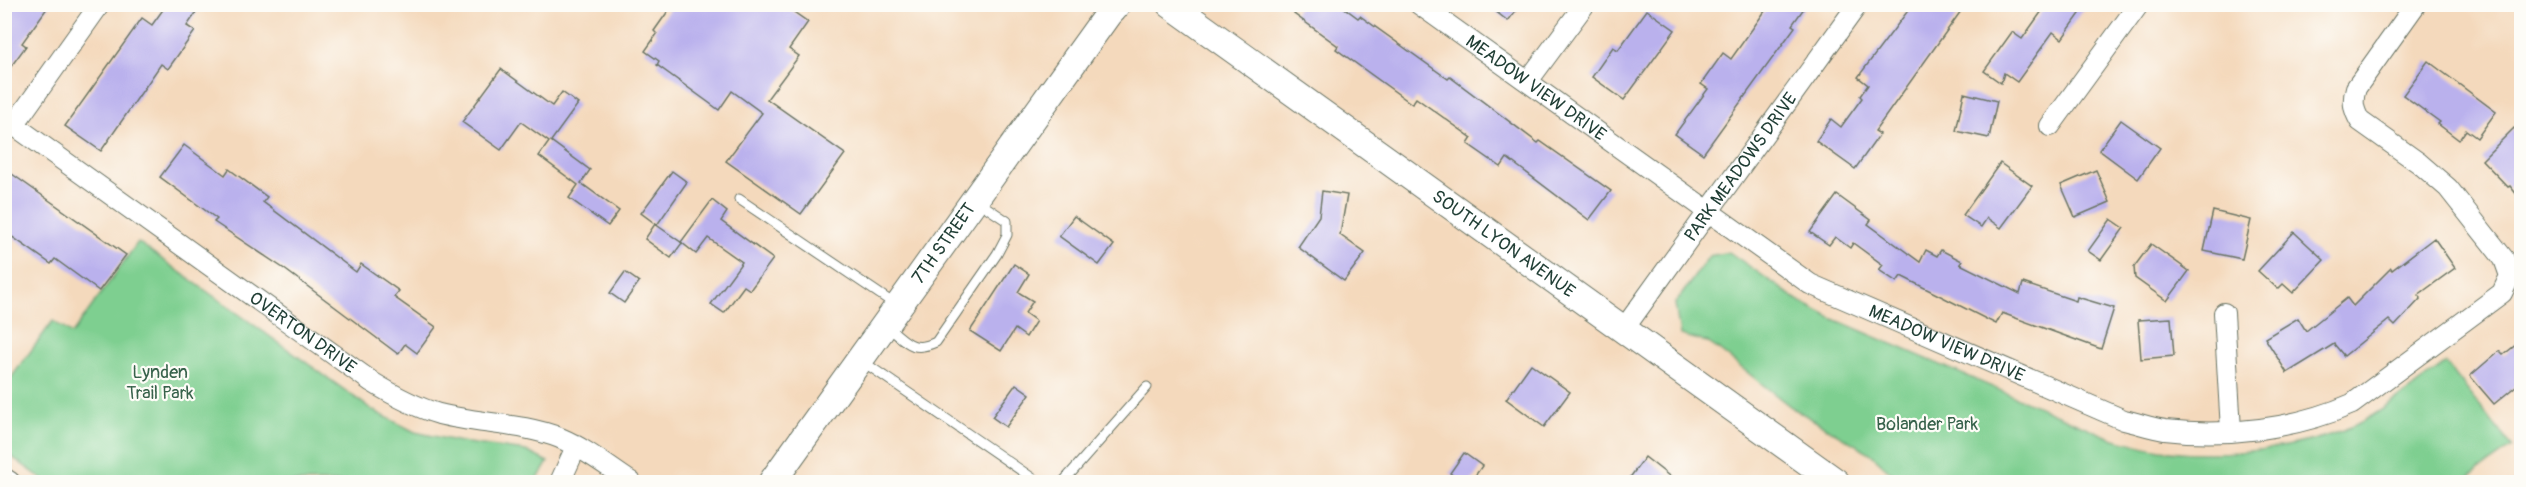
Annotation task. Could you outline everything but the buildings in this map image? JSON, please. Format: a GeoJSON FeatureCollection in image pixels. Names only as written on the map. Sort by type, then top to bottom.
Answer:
{"type":"FeatureCollection","features":[{"type":"Feature","properties":{"kind":"street"},"geometry":{"type":"LineString","coordinates":[[9,122],[100,4]]}},
{"type":"Feature","properties":{"kind":"street","name":"7TH STREET"},"geometry":{"type":"LineString","coordinates":[[771,483],[1117,4]]}},
{"type":"Feature","properties":{"kind":"street","name":"SOUTH LYON AVENUE"},"geometry":{"type":"LineString","coordinates":[[1170,4],[1836,483]]}},
{"type":"Feature","properties":{"kind":"street","name":"MEADOW VIEW DRIVE"},"geometry":{"type":"LineString","coordinates":[[1419,4],[1810,284],[2124,420],[2163,429],[2194,432],[2274,427],[2329,414],[2352,404],[2502,293],[2510,276],[2504,259],[2448,188],[2419,163],[2360,121],[2353,105],[2356,88],[2416,4]]}},
{"type":"Feature","properties":{"kind":"street"},"geometry":{"type":"LineString","coordinates":[[1528,81],[1585,4]]}},
{"type":"Feature","properties":{"kind":"street","name":"PARK MEADOWS DRIVE"},"geometry":{"type":"LineString","coordinates":[[1623,330],[1858,4]]}},
{"type":"Feature","properties":{"kind":"street"},"geometry":{"type":"LineString","coordinates":[[2050,126],[2139,4]]}},
{"type":"Feature","properties":{"kind":"street","name":"OVERTON DRIVE"},"geometry":{"type":"LineString","coordinates":[[9,122],[372,382],[404,401],[436,413],[530,429],[562,439],[631,483]]}},
{"type":"Feature","properties":{"kind":"street"},"geometry":{"type":"LineString","coordinates":[[2224,314],[2231,430]]}},
{"type":"Feature","properties":{"kind":"street"},"geometry":{"type":"LineString","coordinates":[[560,483],[576,447]]}},
{"type":"Feature","properties":{"kind":"street"},"geometry":{"type":"LineString","coordinates":[[4,478],[10,483]]}},
{"type":"Feature","properties":{"kind":"lane"},"geometry":{"type":"LineString","coordinates":[[739,199],[891,316],[910,345],[923,348],[936,342],[997,254],[1006,235],[1007,221],[975,200]]}},
{"type":"Feature","properties":{"kind":"lane"},"geometry":{"type":"LineString","coordinates":[[860,360],[1038,483]]}},
{"type":"Feature","properties":{"kind":"lane"},"geometry":{"type":"LineString","coordinates":[[1063,483],[1147,387]]}},
{"type":"Feature","properties":{"kind":"green space","name":"Lynden Trail Park"},"geometry":{"type":"Polygon","coordinates":[[[138,242],[374,411],[415,432],[461,442],[526,451],[548,462],[536,482],[47,482],[5,452],[5,386],[53,321],[72,334],[138,242]]]}},
{"type":"Feature","properties":{"kind":"green space","name":"Bolander Park"},"geometry":{"type":"Polygon","coordinates":[[[1729,252],[1799,301],[1829,317],[2111,438],[2141,446],[2184,452],[2237,452],[2317,439],[2341,431],[2374,415],[2446,363],[2512,447],[2462,482],[1901,482],[1870,453],[1791,407],[1707,342],[1680,335],[1675,304],[1709,256],[1729,252]]]}}]}
